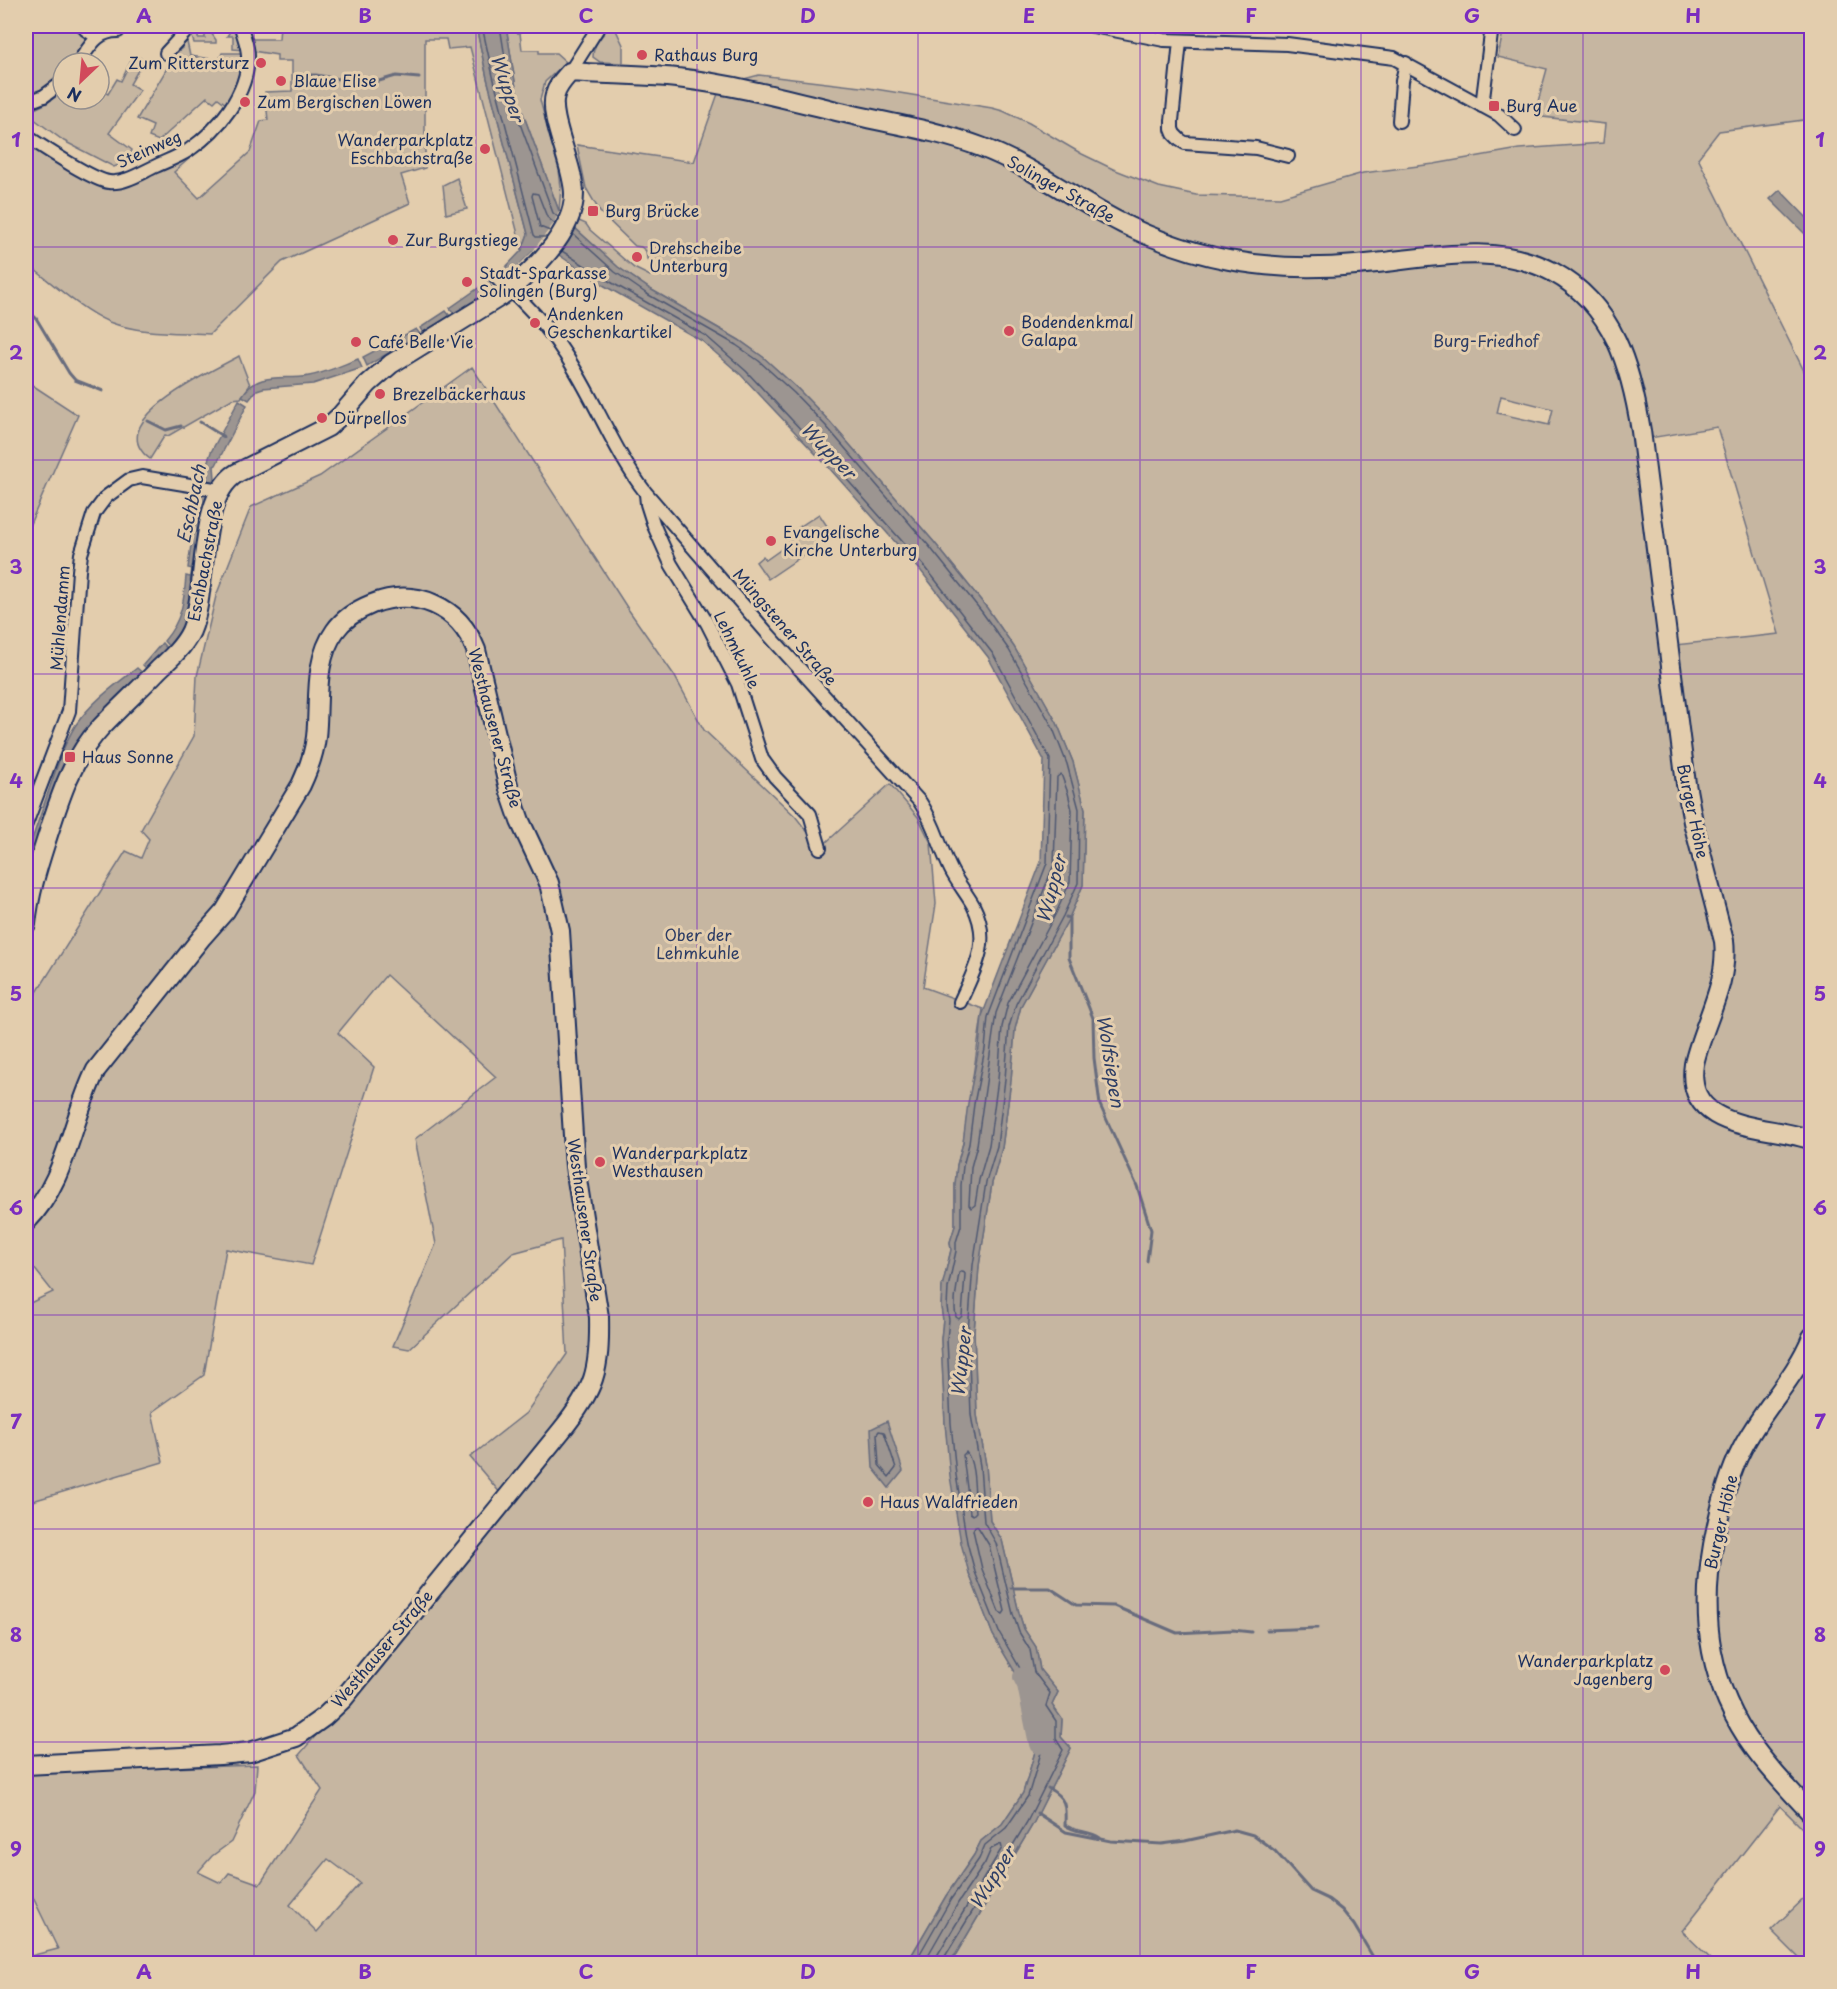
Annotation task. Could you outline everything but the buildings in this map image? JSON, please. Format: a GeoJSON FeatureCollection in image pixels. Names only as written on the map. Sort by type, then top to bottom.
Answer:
{"type":"FeatureCollection","features":[{"type":"Feature","properties":{"kind":"main road","name":"Eschbachstraße"},"geometry":{"type":"LineString","coordinates":[[26,924],[31,890],[46,840],[76,760],[89,740],[174,655],[190,632],[197,607],[211,517],[211,488],[328,427],[368,384],[391,364],[509,287],[550,249],[561,233],[570,216],[574,194],[573,181],[555,116],[554,99],[557,90],[570,72]]}},
{"type":"Feature","properties":{"kind":"main road","name":"Solinger Straße"},"geometry":{"type":"LineString","coordinates":[[570,72],[653,76],[713,83],[946,136],[1009,160],[1144,234],[1188,250],[1225,259],[1263,265],[1301,267],[1353,266],[1469,255],[1526,261],[1560,276],[1582,293],[1596,308],[1623,354],[1635,394]]}},
{"type":"Feature","properties":{"kind":"main road","name":"Burger Höhe"},"geometry":{"type":"LineString","coordinates":[[1635,394],[1686,784],[1725,946],[1722,975],[1694,1064],[1692,1077],[1694,1088],[1704,1106],[1717,1117],[1812,1140]]}},
{"type":"Feature","properties":{"kind":"main road","name":"Westhausener Straße"},"geometry":{"type":"LineString","coordinates":[[26,1222],[48,1192],[61,1166],[88,1086],[96,1070],[225,911],[301,785],[315,746],[320,666],[325,648],[334,632],[351,615],[377,602],[399,598],[424,600],[452,614],[462,624],[472,640],[512,800],[546,875],[556,907],[560,931],[574,1167],[599,1317],[597,1363]]}},
{"type":"Feature","properties":{"kind":"main road","name":"Burger Höhe"},"geometry":{"type":"LineString","coordinates":[[1812,1336],[1794,1372],[1747,1439],[1735,1463],[1726,1490],[1712,1551],[1707,1592],[1707,1621],[1713,1658],[1728,1702],[1744,1732],[1764,1761],[1812,1814]]}},
{"type":"Feature","properties":{"kind":"main road","name":"Westhauser Straße"},"geometry":{"type":"LineString","coordinates":[[26,1765],[236,1754],[278,1744],[296,1737],[314,1725],[343,1699],[574,1415],[587,1396],[595,1377],[597,1363]]}},
{"type":"Feature","properties":{"kind":"street"},"geometry":{"type":"LineString","coordinates":[[87,51],[97,37],[106,32],[118,31],[119,26]]}},
{"type":"Feature","properties":{"kind":"street"},"geometry":{"type":"LineString","coordinates":[[166,53],[191,26]]}},
{"type":"Feature","properties":{"kind":"street","name":"Steinweg"},"geometry":{"type":"LineString","coordinates":[[26,136],[93,176],[110,182],[123,180],[187,152],[228,113],[238,96],[248,59],[246,40],[241,26]]}},
{"type":"Feature","properties":{"kind":"street"},"geometry":{"type":"LineString","coordinates":[[570,72],[599,26]]}},
{"type":"Feature","properties":{"kind":"street"},"geometry":{"type":"LineString","coordinates":[[1093,26],[1154,38],[1287,44],[1380,55],[1406,63],[1499,115],[1515,130]]}},
{"type":"Feature","properties":{"kind":"street"},"geometry":{"type":"LineString","coordinates":[[1482,106],[1492,26]]}},
{"type":"Feature","properties":{"kind":"street"},"geometry":{"type":"LineString","coordinates":[[85,29],[97,37]]}},
{"type":"Feature","properties":{"kind":"street"},"geometry":{"type":"LineString","coordinates":[[1180,40],[1172,121],[1172,129],[1178,138],[1188,144],[1256,148],[1288,156]]}},
{"type":"Feature","properties":{"kind":"street"},"geometry":{"type":"LineString","coordinates":[[1400,121],[1402,81],[1406,63]]}},
{"type":"Feature","properties":{"kind":"street"},"geometry":{"type":"LineString","coordinates":[[26,103],[51,91]]}},
{"type":"Feature","properties":{"kind":"street","name":"Müngstener Straße"},"geometry":{"type":"LineString","coordinates":[[495,276],[509,287],[535,315],[566,355],[629,471],[646,493],[769,635],[920,802],[930,817],[951,869],[979,918],[982,932],[980,950],[960,1002]]}},
{"type":"Feature","properties":{"kind":"street","name":"Mühlendamm"},"geometry":{"type":"LineString","coordinates":[[26,824],[69,711],[81,554],[94,513],[106,497],[129,480],[142,477],[211,488]]}},
{"type":"Feature","properties":{"kind":"street","name":"Lehmkuhle"},"geometry":{"type":"LineString","coordinates":[[646,493],[649,513],[671,564],[707,623],[738,684],[759,753],[770,771],[810,814],[820,848]]}},
{"type":"Feature","properties":{"kind":"green space"},"geometry":{"type":"Polygon","coordinates":[[[26,26],[92,26],[89,41],[82,51],[51,51],[51,86],[26,99],[26,26]]]}},
{"type":"Feature","properties":{"kind":"green space"},"geometry":{"type":"Polygon","coordinates":[[[228,26],[237,26],[244,50],[233,49],[233,36],[227,36],[228,26]]]}},
{"type":"Feature","properties":{"kind":"green space"},"geometry":{"type":"Polygon","coordinates":[[[280,26],[476,26],[487,78],[528,234],[522,250],[470,47],[448,49],[446,39],[425,39],[425,168],[401,175],[410,203],[282,262],[210,334],[146,331],[109,322],[77,303],[26,263],[26,136],[110,182],[187,152],[191,157],[174,172],[199,198],[250,152],[261,121],[268,120],[265,92],[292,91],[292,61],[277,61],[277,55],[253,51],[251,39],[279,39],[280,26]]]}},
{"type":"Feature","properties":{"kind":"green space"},"geometry":{"type":"Polygon","coordinates":[[[506,26],[515,26],[517,33],[520,33],[522,50],[556,53],[566,62],[545,82],[540,100],[559,170],[561,187],[559,211],[518,100],[506,26]]]}},
{"type":"Feature","properties":{"kind":"green space"},"geometry":{"type":"Polygon","coordinates":[[[610,26],[614,26],[623,45],[623,63],[600,62],[593,57],[597,43],[610,26]]]}},
{"type":"Feature","properties":{"kind":"green space","name":"Burg-Friedhof"},"geometry":{"type":"Polygon","coordinates":[[[1504,26],[1811,26],[1811,119],[1719,131],[1698,158],[1812,387],[1811,1837],[1780,1806],[1682,1931],[1715,1963],[947,1963],[956,1954],[1033,1824],[1071,1748],[1061,1737],[1062,1720],[1052,1705],[1058,1692],[1040,1670],[1036,1647],[1024,1629],[1019,1613],[1002,1540],[990,1521],[986,1465],[977,1415],[974,1332],[979,1266],[992,1183],[1002,1148],[1015,1029],[1021,1006],[1069,918],[1083,885],[1085,809],[1073,762],[1057,723],[1014,647],[987,608],[934,542],[830,422],[763,357],[739,340],[650,289],[618,267],[575,228],[579,221],[586,224],[634,268],[650,276],[653,262],[647,259],[646,251],[635,246],[600,212],[586,188],[577,145],[694,162],[721,85],[759,75],[869,88],[1003,111],[1113,169],[1159,187],[1196,195],[1280,197],[1363,173],[1434,164],[1519,149],[1603,143],[1605,124],[1534,116],[1547,69],[1498,57],[1504,26]],[[1501,396],[1497,413],[1549,425],[1553,409],[1501,396]],[[1717,427],[1649,438],[1675,645],[1779,634],[1717,427]]]}},
{"type":"Feature","properties":{"kind":"green space"},"geometry":{"type":"Polygon","coordinates":[[[192,28],[198,29],[198,38],[205,38],[205,35],[201,34],[201,29],[212,34],[216,43],[194,43],[190,31],[192,28]]]}},
{"type":"Feature","properties":{"kind":"green space"},"geometry":{"type":"Polygon","coordinates":[[[186,37],[190,56],[219,60],[222,53],[245,53],[243,72],[230,107],[218,98],[214,102],[207,97],[159,141],[149,137],[153,126],[137,119],[172,56],[182,48],[178,45],[186,37]]]}},
{"type":"Feature","properties":{"kind":"green space"},"geometry":{"type":"Polygon","coordinates":[[[134,55],[144,60],[130,84],[140,90],[109,133],[132,150],[128,161],[114,167],[64,141],[26,113],[51,100],[51,111],[111,111],[111,89],[117,79],[121,81],[134,55]]]}},
{"type":"Feature","properties":{"kind":"green space"},"geometry":{"type":"Polygon","coordinates":[[[457,178],[467,209],[446,214],[443,185],[457,178]]]}},
{"type":"Feature","properties":{"kind":"green space"},"geometry":{"type":"Polygon","coordinates":[[[239,356],[250,385],[241,398],[232,399],[168,436],[165,435],[150,459],[138,444],[139,429],[149,413],[166,398],[239,356]]]}},
{"type":"Feature","properties":{"kind":"green space","name":"Ober der Lehmkuhle"},"geometry":{"type":"Polygon","coordinates":[[[472,367],[628,609],[674,675],[704,730],[795,816],[820,848],[890,784],[918,817],[931,843],[936,904],[923,987],[983,1009],[963,1143],[957,1165],[955,1226],[942,1287],[941,1339],[945,1423],[956,1511],[969,1573],[993,1635],[1024,1687],[1032,1706],[1037,1745],[1023,1793],[1002,1824],[981,1841],[907,1963],[26,1963],[26,1957],[58,1949],[26,1883],[26,1773],[257,1765],[255,1791],[231,1842],[212,1856],[198,1872],[221,1883],[229,1873],[260,1884],[322,1790],[299,1755],[512,1507],[470,1457],[526,1413],[567,1354],[561,1240],[513,1253],[409,1349],[393,1346],[436,1244],[415,1139],[496,1077],[386,975],[338,1033],[374,1067],[311,1265],[226,1249],[204,1375],[152,1412],[163,1462],[26,1503],[26,1305],[53,1292],[26,1258],[26,1015],[32,1000],[126,851],[141,858],[149,839],[141,830],[194,736],[197,676],[216,596],[251,507],[320,476],[472,367]],[[328,1859],[290,1905],[317,1932],[360,1883],[328,1859]]]}},
{"type":"Feature","properties":{"kind":"green space"},"geometry":{"type":"Polygon","coordinates":[[[26,381],[78,415],[26,533],[26,381]]]}},
{"type":"Feature","properties":{"kind":"green space"},"geometry":{"type":"Polygon","coordinates":[[[819,514],[833,535],[768,579],[756,562],[763,556],[766,560],[790,543],[787,537],[819,514]]]}},
{"type":"Feature","properties":{"kind":"green space"},"geometry":{"type":"Polygon","coordinates":[[[1811,1892],[1811,1963],[1804,1963],[1771,1930],[1811,1892]]]}},
{"type":"Feature","properties":{"kind":"water"},"geometry":{"type":"Polygon","coordinates":[[[476,26],[506,26],[518,100],[559,211],[579,221],[575,228],[618,267],[650,289],[739,340],[763,357],[830,422],[934,542],[987,608],[1014,647],[1057,723],[1073,762],[1085,809],[1083,885],[1069,918],[1021,1006],[1015,1029],[1002,1148],[992,1183],[979,1266],[974,1332],[977,1415],[986,1465],[990,1521],[1002,1540],[1019,1613],[1024,1629],[1036,1647],[1040,1670],[1058,1692],[1052,1705],[1062,1719],[1061,1737],[1071,1748],[1033,1824],[956,1954],[947,1963],[907,1963],[981,1841],[1002,1824],[1023,1793],[1037,1745],[1032,1706],[1024,1687],[993,1635],[969,1573],[961,1543],[950,1476],[945,1423],[941,1307],[942,1287],[955,1226],[957,1165],[963,1143],[979,1048],[982,1016],[1041,862],[1044,760],[988,657],[921,571],[830,469],[741,375],[702,341],[603,285],[542,242],[507,277],[502,271],[522,250],[528,234],[487,78],[476,26]]]}},
{"type":"Feature","properties":{"kind":"water"},"geometry":{"type":"Polygon","coordinates":[[[1780,190],[1811,222],[1811,227],[1805,234],[1770,199],[1780,190]]]}},
{"type":"Feature","properties":{"kind":"water"},"geometry":{"type":"Polygon","coordinates":[[[487,282],[494,290],[454,314],[450,308],[487,282]]]}},
{"type":"Feature","properties":{"kind":"water"},"geometry":{"type":"Polygon","coordinates":[[[446,311],[450,316],[423,333],[420,328],[446,311]]]}},
{"type":"Feature","properties":{"kind":"water"},"geometry":{"type":"Polygon","coordinates":[[[416,329],[420,334],[367,366],[363,357],[416,329]]]}},
{"type":"Feature","properties":{"kind":"water"},"geometry":{"type":"Polygon","coordinates":[[[358,359],[362,368],[313,384],[263,388],[257,390],[249,400],[242,396],[249,388],[264,380],[315,375],[358,359]]]}},
{"type":"Feature","properties":{"kind":"water"},"geometry":{"type":"Polygon","coordinates":[[[239,400],[247,405],[214,466],[213,483],[201,481],[211,452],[239,400]]]}},
{"type":"Feature","properties":{"kind":"water"},"geometry":{"type":"Polygon","coordinates":[[[198,490],[211,492],[197,570],[188,568],[198,490]]]}},
{"type":"Feature","properties":{"kind":"water"},"geometry":{"type":"Polygon","coordinates":[[[186,576],[195,578],[186,627],[171,649],[164,641],[175,626],[181,610],[186,576]]]}},
{"type":"Feature","properties":{"kind":"water"},"geometry":{"type":"Polygon","coordinates":[[[162,643],[169,651],[149,671],[143,665],[162,643]]]}},
{"type":"Feature","properties":{"kind":"water"},"geometry":{"type":"Polygon","coordinates":[[[137,668],[146,676],[83,739],[78,741],[69,756],[62,752],[75,726],[88,709],[137,668]]]}},
{"type":"Feature","properties":{"kind":"water"},"geometry":{"type":"Polygon","coordinates":[[[61,755],[68,760],[26,876],[26,857],[61,755]]]}},
{"type":"Feature","properties":{"kind":"water"},"geometry":{"type":"Polygon","coordinates":[[[887,1421],[903,1471],[889,1488],[873,1468],[871,1429],[887,1421]]]}},
{"type":"Feature","properties":{"kind":"pier"},"geometry":{"type":"Polygon","coordinates":[[[559,211],[579,221],[556,257],[525,264],[507,280],[499,273],[502,271],[507,277],[532,252],[554,223],[559,211]]]}},
{"type":"Feature","properties":{"kind":"waterway"},"geometry":{"type":"LineString","coordinates":[[296,75],[316,75],[350,81],[379,81],[396,76],[419,78]]}},
{"type":"Feature","properties":{"kind":"waterway"},"geometry":{"type":"LineString","coordinates":[[26,309],[36,318],[75,380],[103,391]]}},
{"type":"Feature","properties":{"kind":"waterway"},"geometry":{"type":"LineString","coordinates":[[148,421],[166,430],[181,426]]}},
{"type":"Feature","properties":{"kind":"waterway"},"geometry":{"type":"LineString","coordinates":[[200,422],[224,437]]}},
{"type":"Feature","properties":{"kind":"waterway","name":"Eschbach"},"geometry":{"type":"LineString","coordinates":[[191,581],[193,566]]}},
{"type":"Feature","properties":{"kind":"waterway","name":"Wolfsiepen"},"geometry":{"type":"LineString","coordinates":[[1066,917],[1069,918],[1069,958],[1093,1018],[1094,1058],[1100,1105],[1137,1186],[1151,1230],[1147,1261]]}},
{"type":"Feature","properties":{"kind":"waterway"},"geometry":{"type":"LineString","coordinates":[[1011,1588],[1050,1588],[1076,1605],[1114,1606],[1177,1633],[1233,1630],[1251,1632]]}},
{"type":"Feature","properties":{"kind":"waterway"},"geometry":{"type":"LineString","coordinates":[[1267,1630],[1317,1628]]}},
{"type":"Feature","properties":{"kind":"waterway","name":"Wupper"},"geometry":{"type":"LineString","coordinates":[[1023,1677],[1027,1685],[1039,1744]]}},
{"type":"Feature","properties":{"kind":"waterway"},"geometry":{"type":"LineString","coordinates":[[1048,1788],[1064,1803],[1065,1825],[1100,1838]]}},
{"type":"Feature","properties":{"kind":"waterway"},"geometry":{"type":"LineString","coordinates":[[1037,1813],[1066,1832],[1111,1841],[1162,1844],[1235,1830],[1253,1835],[1275,1851],[1311,1891],[1328,1899],[1342,1910],[1373,1957],[1382,1964]]}},
{"type":"Feature","properties":{"kind":"place","name":"Rathaus Burg"},"geometry":{"type":"Point","coordinates":[642,55]}},
{"type":"Feature","properties":{"kind":"place","name":"Zum Rittersturz"},"geometry":{"type":"Point","coordinates":[261,63]}},
{"type":"Feature","properties":{"kind":"place","name":"Blaue Elise"},"geometry":{"type":"Point","coordinates":[281,81]}},
{"type":"Feature","properties":{"kind":"place","name":"Zum Bergischen Löwen"},"geometry":{"type":"Point","coordinates":[245,102]}},
{"type":"Feature","properties":{"kind":"place","name":"Burg Aue"},"geometry":{"type":"Point","coordinates":[1494,106]}},
{"type":"Feature","properties":{"kind":"place","name":"Wanderparkplatz Eschbachstraße"},"geometry":{"type":"Point","coordinates":[485,149]}},
{"type":"Feature","properties":{"kind":"place","name":"Burg Brücke"},"geometry":{"type":"Point","coordinates":[593,211]}},
{"type":"Feature","properties":{"kind":"place","name":"Zur Burgstiege"},"geometry":{"type":"Point","coordinates":[393,240]}},
{"type":"Feature","properties":{"kind":"place","name":"Drehscheibe Unterburg"},"geometry":{"type":"Point","coordinates":[637,257]}},
{"type":"Feature","properties":{"kind":"place","name":"Stadt-Sparkasse Solingen (Burg)"},"geometry":{"type":"Point","coordinates":[467,282]}},
{"type":"Feature","properties":{"kind":"place","name":"Andenken Geschenkartikel"},"geometry":{"type":"Point","coordinates":[535,323]}},
{"type":"Feature","properties":{"kind":"place","name":"Bodendenkmal Galapa"},"geometry":{"type":"Point","coordinates":[1009,331]}},
{"type":"Feature","properties":{"kind":"place","name":"Café Belle Vie"},"geometry":{"type":"Point","coordinates":[356,342]}},
{"type":"Feature","properties":{"kind":"place","name":"Brezelbäckerhaus"},"geometry":{"type":"Point","coordinates":[380,394]}},
{"type":"Feature","properties":{"kind":"place","name":"Dürpellos"},"geometry":{"type":"Point","coordinates":[322,418]}},
{"type":"Feature","properties":{"kind":"place","name":"Evangelische Kirche Unterburg"},"geometry":{"type":"Point","coordinates":[771,541]}},
{"type":"Feature","properties":{"kind":"place","name":"Haus Sonne"},"geometry":{"type":"Point","coordinates":[70,757]}},
{"type":"Feature","properties":{"kind":"place","name":"Wanderparkplatz Westhausen"},"geometry":{"type":"Point","coordinates":[600,1162]}},
{"type":"Feature","properties":{"kind":"place","name":"Haus Waldfrieden"},"geometry":{"type":"Point","coordinates":[868,1502]}},
{"type":"Feature","properties":{"kind":"place","name":"Wanderparkplatz Jagenberg"},"geometry":{"type":"Point","coordinates":[1665,1670]}}]}
